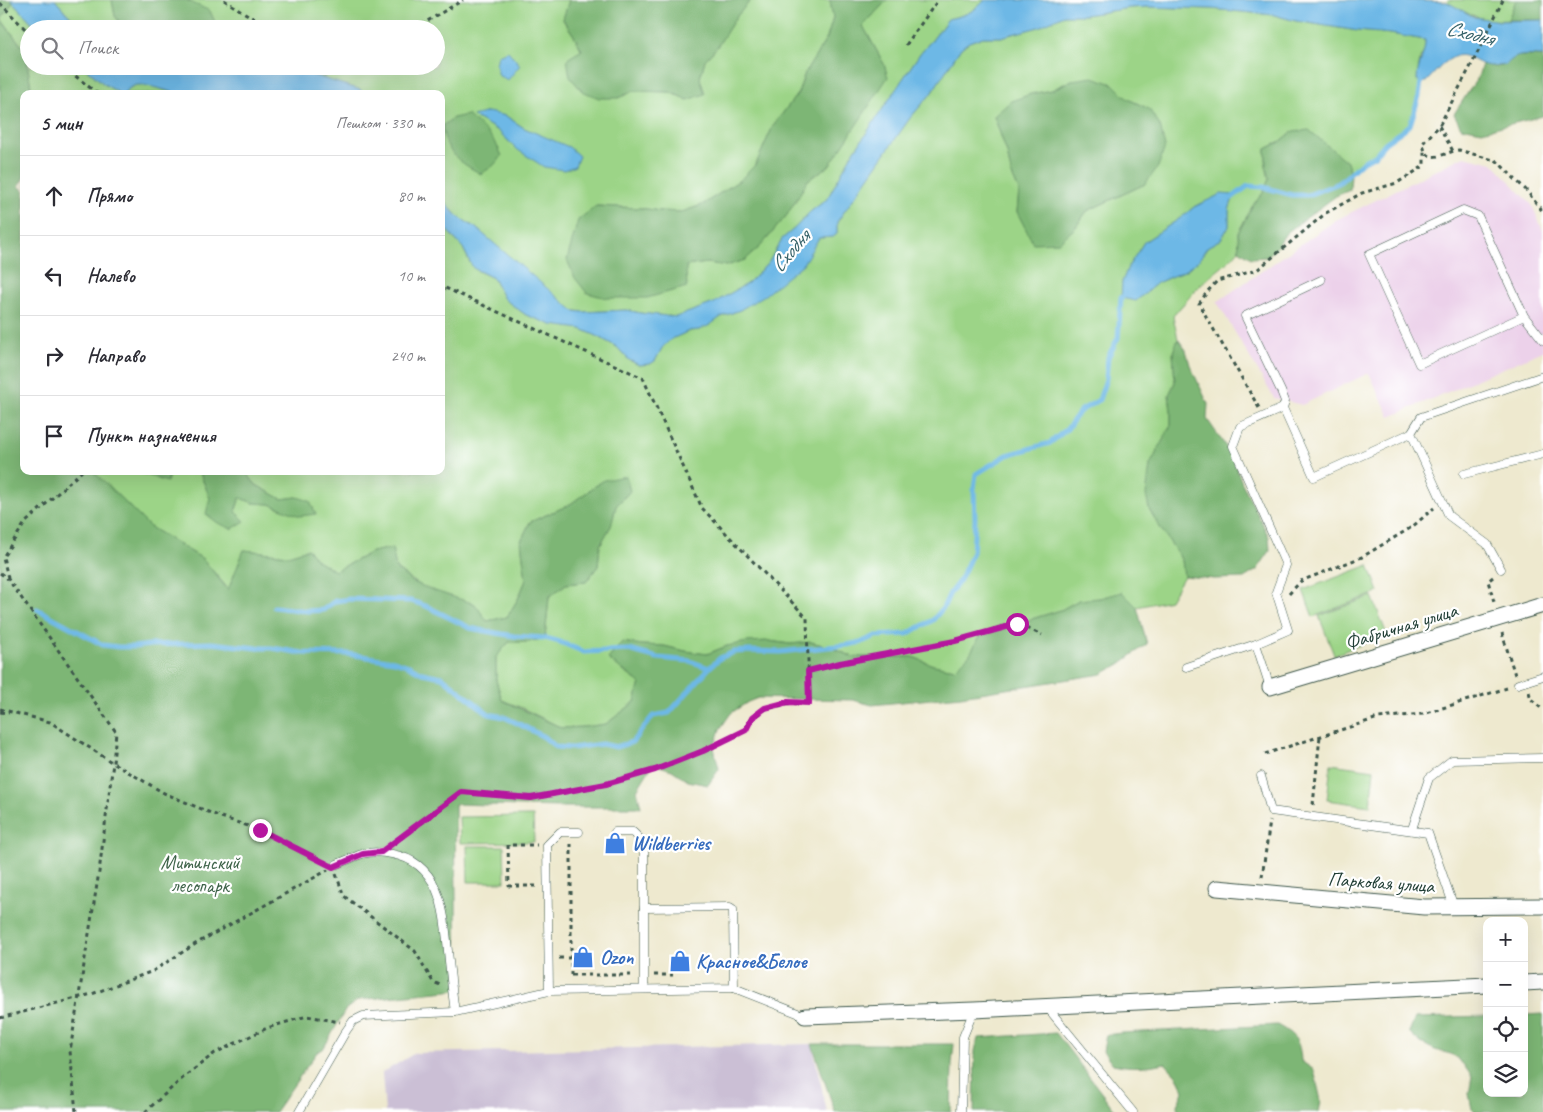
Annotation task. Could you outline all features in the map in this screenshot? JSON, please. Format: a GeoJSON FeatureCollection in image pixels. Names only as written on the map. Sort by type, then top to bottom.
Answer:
{"type":"FeatureCollection","features":[{"type":"Feature","properties":{"kind":"street","name":"Фабричная улица"},"geometry":{"type":"LineString","coordinates":[[1270,686],[1543,604]]}},
{"type":"Feature","properties":{"kind":"street","name":"Парковая улица"},"geometry":{"type":"LineString","coordinates":[[1217,888],[1424,907],[1543,906]]}},
{"type":"Feature","properties":{"kind":"street"},"geometry":{"type":"LineString","coordinates":[[1528,983],[1543,982]]}},
{"type":"Feature","properties":{"kind":"street"},"geometry":{"type":"LineString","coordinates":[[805,1016],[974,1010],[1483,985]]}},
{"type":"Feature","properties":{"kind":"lane"},"geometry":{"type":"LineString","coordinates":[[1524,316],[1419,364],[1368,254],[1463,210],[1478,216],[1524,316],[1543,340]]}},
{"type":"Feature","properties":{"kind":"lane"},"geometry":{"type":"LineString","coordinates":[[1321,280],[1245,316],[1281,391],[1285,401],[1283,408],[1314,477],[1411,433],[1421,417],[1543,376]]}},
{"type":"Feature","properties":{"kind":"lane"},"geometry":{"type":"LineString","coordinates":[[1186,667],[1256,644],[1288,630],[1276,592],[1286,564],[1233,446],[1240,427],[1283,408]]}},
{"type":"Feature","properties":{"kind":"lane"},"geometry":{"type":"LineString","coordinates":[[1411,433],[1449,516],[1486,544],[1501,568]]}},
{"type":"Feature","properties":{"kind":"lane"},"geometry":{"type":"LineString","coordinates":[[1464,474],[1543,454]]}},
{"type":"Feature","properties":{"kind":"lane"},"geometry":{"type":"LineString","coordinates":[[1256,644],[1270,686]]}},
{"type":"Feature","properties":{"kind":"lane"},"geometry":{"type":"LineString","coordinates":[[1521,683],[1543,676]]}},
{"type":"Feature","properties":{"kind":"lane"},"geometry":{"type":"LineString","coordinates":[[1412,829],[1429,778],[1452,760],[1543,758]]}},
{"type":"Feature","properties":{"kind":"lane"},"geometry":{"type":"LineString","coordinates":[[1261,776],[1271,810],[1428,832],[1454,907]]}},
{"type":"Feature","properties":{"kind":"lane"},"geometry":{"type":"LineString","coordinates":[[549,991],[547,845],[560,832],[575,832]]}},
{"type":"Feature","properties":{"kind":"lane"},"geometry":{"type":"LineString","coordinates":[[615,832],[633,832],[644,843],[644,989]]}},
{"type":"Feature","properties":{"kind":"lane"},"geometry":{"type":"LineString","coordinates":[[335,866],[363,854],[381,852],[399,855],[415,861],[425,871],[434,885],[443,909],[456,1012]]}},
{"type":"Feature","properties":{"kind":"lane"},"geometry":{"type":"LineString","coordinates":[[644,908],[730,907],[734,912],[734,988]]}},
{"type":"Feature","properties":{"kind":"lane"},"geometry":{"type":"LineString","coordinates":[[299,1112],[353,1021],[363,1016],[456,1012],[549,991],[734,988],[805,1016]]}},
{"type":"Feature","properties":{"kind":"lane"},"geometry":{"type":"LineString","coordinates":[[1045,1006],[1133,1112]]}},
{"type":"Feature","properties":{"kind":"lane"},"geometry":{"type":"LineString","coordinates":[[961,1112],[963,1038],[974,1010]]}},
{"type":"Feature","properties":{"kind":"path"},"geometry":{"type":"LineString","coordinates":[[224,0],[257,20]]}},
{"type":"Feature","properties":{"kind":"path"},"geometry":{"type":"LineString","coordinates":[[429,20],[463,0]]}},
{"type":"Feature","properties":{"kind":"path"},"geometry":{"type":"LineString","coordinates":[[906,44],[938,0]]}},
{"type":"Feature","properties":{"kind":"path"},"geometry":{"type":"LineString","coordinates":[[1264,416],[1199,304],[1216,281],[1257,270],[1326,213],[1362,193],[1397,183],[1424,166],[1423,144],[1439,126],[1503,0]]}},
{"type":"Feature","properties":{"kind":"path"},"geometry":{"type":"LineString","coordinates":[[0,3],[20,24]]}},
{"type":"Feature","properties":{"kind":"path"},"geometry":{"type":"LineString","coordinates":[[74,75],[93,90]]}},
{"type":"Feature","properties":{"kind":"path"},"geometry":{"type":"LineString","coordinates":[[1439,126],[1453,151]]}},
{"type":"Feature","properties":{"kind":"path"},"geometry":{"type":"LineString","coordinates":[[1424,150],[1434,157],[1459,150],[1498,162],[1526,190],[1543,212]]}},
{"type":"Feature","properties":{"kind":"path"},"geometry":{"type":"LineString","coordinates":[[381,852],[461,792],[531,798],[606,784],[655,770],[703,751],[746,730],[752,718],[765,708],[788,702],[809,703],[807,618],[702,508],[643,378],[445,288]]}},
{"type":"Feature","properties":{"kind":"path"},"geometry":{"type":"LineString","coordinates":[[8,579],[3,557],[25,523],[78,475]]}},
{"type":"Feature","properties":{"kind":"path"},"geometry":{"type":"LineString","coordinates":[[1280,604],[1301,580],[1362,556],[1412,527],[1442,501]]}},
{"type":"Feature","properties":{"kind":"path"},"geometry":{"type":"LineString","coordinates":[[0,572],[8,579],[116,732],[70,1052],[76,1112]]}},
{"type":"Feature","properties":{"kind":"path"},"geometry":{"type":"LineString","coordinates":[[808,671],[955,641],[1017,624],[1042,635]]}},
{"type":"Feature","properties":{"kind":"path"},"geometry":{"type":"LineString","coordinates":[[1265,754],[1378,718],[1423,714],[1521,683],[1543,710]]}},
{"type":"Feature","properties":{"kind":"path"},"geometry":{"type":"LineString","coordinates":[[0,711],[50,722],[164,794],[218,816],[260,830],[335,866],[344,896],[414,951],[432,982],[452,990]]}},
{"type":"Feature","properties":{"kind":"path"},"geometry":{"type":"LineString","coordinates":[[1312,816],[1320,736]]}},
{"type":"Feature","properties":{"kind":"path"},"geometry":{"type":"LineString","coordinates":[[1260,892],[1271,810]]}},
{"type":"Feature","properties":{"kind":"path"},"geometry":{"type":"LineString","coordinates":[[571,990],[575,832]]}},
{"type":"Feature","properties":{"kind":"path"},"geometry":{"type":"LineString","coordinates":[[547,845],[508,845],[508,870],[509,886],[548,886]]}},
{"type":"Feature","properties":{"kind":"path"},"geometry":{"type":"LineString","coordinates":[[0,1018],[79,997],[153,971],[197,942],[335,866]]}},
{"type":"Feature","properties":{"kind":"path"},"geometry":{"type":"LineString","coordinates":[[145,1112],[184,1077],[215,1054],[267,1028],[307,1016],[351,1024]]}},
{"type":"Feature","properties":{"kind":"shaded area"},"geometry":{"type":"Polygon","coordinates":[[[1464,156],[1493,163],[1532,205],[1543,231],[1543,351],[1390,417],[1369,373],[1302,405],[1274,398],[1217,302],[1336,220],[1464,156]]]}},
{"type":"Feature","properties":{"kind":"shaded area"},"geometry":{"type":"Polygon","coordinates":[[[812,1044],[827,1112],[385,1112],[382,1073],[415,1053],[812,1044]]]}},
{"type":"Feature","properties":{"kind":"green space","name":"Митинский лесопарк"},"geometry":{"type":"Polygon","coordinates":[[[0,0],[11,0],[13,2],[1,20],[20,44],[20,75],[29,75],[31,90],[20,90],[20,475],[97,475],[150,527],[203,559],[228,590],[244,550],[288,555],[308,549],[317,560],[335,571],[372,552],[392,548],[396,569],[413,582],[475,604],[487,621],[507,617],[518,599],[526,580],[521,541],[530,522],[569,505],[604,480],[626,476],[630,491],[616,506],[611,526],[600,545],[598,566],[586,582],[566,584],[549,597],[545,638],[529,642],[509,642],[496,657],[496,680],[502,700],[562,728],[606,724],[635,702],[640,683],[608,659],[622,642],[664,646],[707,654],[727,646],[747,642],[769,641],[790,644],[811,642],[833,648],[853,657],[913,657],[933,665],[955,669],[970,654],[980,636],[999,626],[1022,622],[1061,610],[1079,600],[1100,598],[1122,592],[1137,607],[1147,644],[1120,664],[1102,674],[961,696],[872,705],[853,700],[758,698],[731,713],[720,729],[714,748],[719,769],[708,785],[688,781],[672,770],[653,764],[637,790],[641,807],[455,804],[457,990],[358,1000],[346,1009],[323,1049],[317,1052],[275,1112],[0,1112],[0,0]]]}},
{"type":"Feature","properties":{"kind":"green space"},"geometry":{"type":"Polygon","coordinates":[[[55,0],[112,0],[115,16],[118,20],[73,20],[55,0]]]}},
{"type":"Feature","properties":{"kind":"green space"},"geometry":{"type":"Polygon","coordinates":[[[112,0],[186,0],[210,11],[214,20],[118,20],[115,16],[112,0]]]}},
{"type":"Feature","properties":{"kind":"green space"},"geometry":{"type":"Polygon","coordinates":[[[186,0],[569,0],[563,20],[582,51],[618,98],[634,91],[670,92],[688,100],[700,78],[705,60],[717,47],[736,17],[751,0],[830,0],[833,18],[827,38],[805,73],[798,93],[773,126],[756,164],[740,180],[702,205],[682,212],[597,206],[647,298],[686,266],[707,263],[726,266],[760,247],[787,215],[808,180],[830,165],[884,64],[863,26],[887,0],[985,0],[968,13],[948,19],[921,52],[851,156],[827,199],[810,212],[782,239],[769,262],[748,283],[714,303],[676,317],[627,310],[583,312],[571,310],[476,228],[457,216],[445,202],[445,90],[361,90],[324,79],[324,75],[445,75],[445,20],[210,20],[186,0]],[[474,116],[497,130],[518,150],[542,136],[524,128],[506,116],[474,116]]]}},
{"type":"Feature","properties":{"kind":"green space"},"geometry":{"type":"Polygon","coordinates":[[[569,0],[751,0],[736,17],[717,47],[705,60],[700,78],[705,94],[688,100],[670,92],[634,91],[618,98],[599,98],[582,91],[570,77],[567,59],[582,50],[563,19],[569,0]]]}},
{"type":"Feature","properties":{"kind":"green space"},"geometry":{"type":"Polygon","coordinates":[[[830,0],[887,0],[863,26],[884,64],[888,77],[830,165],[808,180],[787,215],[760,247],[745,260],[726,266],[707,263],[686,266],[687,287],[647,298],[607,298],[587,293],[575,278],[567,260],[578,220],[596,206],[682,212],[702,205],[740,180],[756,164],[773,126],[798,93],[805,73],[827,38],[833,18],[830,0]]]}},
{"type":"Feature","properties":{"kind":"green space"},"geometry":{"type":"Polygon","coordinates":[[[1448,0],[1516,0],[1508,20],[1491,20],[1461,10],[1447,2],[1448,0]]]}},
{"type":"Feature","properties":{"kind":"green space"},"geometry":{"type":"Polygon","coordinates":[[[1516,0],[1543,0],[1543,20],[1508,20],[1516,0]]]}},
{"type":"Feature","properties":{"kind":"green space"},"geometry":{"type":"Polygon","coordinates":[[[13,2],[30,20],[20,20],[20,44],[1,19],[13,2]]]}},
{"type":"Feature","properties":{"kind":"green space"},"geometry":{"type":"Polygon","coordinates":[[[1148,7],[1211,9],[1274,15],[1296,21],[1425,40],[1425,50],[1420,59],[1417,80],[1421,82],[1419,96],[1410,125],[1385,143],[1375,155],[1362,162],[1351,173],[1347,162],[1292,132],[1280,142],[1266,149],[1266,165],[1269,179],[1263,193],[1253,205],[1238,233],[1239,250],[1229,261],[1200,285],[1173,316],[1178,339],[1173,352],[1175,382],[1169,395],[1171,425],[1150,465],[1157,523],[1182,560],[1184,576],[1170,600],[1137,607],[1122,592],[1100,598],[1079,600],[1061,610],[1022,622],[999,626],[980,636],[970,654],[955,669],[933,665],[913,657],[853,657],[833,648],[811,642],[790,644],[769,641],[727,646],[707,654],[664,646],[622,642],[623,671],[640,683],[635,702],[606,724],[562,728],[502,700],[496,680],[496,657],[509,642],[529,642],[545,638],[549,597],[566,584],[586,582],[598,566],[600,545],[611,526],[616,506],[630,491],[604,480],[569,505],[530,522],[521,541],[526,580],[518,599],[507,617],[487,621],[428,590],[396,569],[392,548],[372,552],[335,571],[317,560],[308,549],[288,555],[244,550],[229,590],[203,559],[150,527],[97,475],[147,475],[167,481],[169,475],[201,475],[210,498],[235,512],[240,498],[254,503],[270,504],[300,515],[297,497],[282,499],[256,485],[248,475],[445,475],[445,228],[463,248],[470,263],[478,271],[493,278],[504,299],[526,315],[552,324],[581,329],[617,347],[629,360],[639,365],[650,364],[655,361],[662,348],[670,340],[689,331],[699,330],[721,317],[740,310],[803,264],[819,238],[833,237],[837,234],[837,222],[910,118],[930,95],[961,48],[969,42],[983,37],[1001,37],[1038,27],[1064,15],[1085,15],[1148,7]],[[1072,80],[1052,90],[1031,94],[994,116],[1007,153],[1011,173],[1019,191],[1017,212],[1075,228],[1087,211],[1145,184],[1149,109],[1128,99],[1113,84],[1072,80]],[[1234,196],[1194,207],[1144,242],[1122,282],[1136,300],[1157,283],[1186,270],[1199,260],[1207,247],[1221,239],[1229,226],[1229,210],[1234,196]]]}},
{"type":"Feature","properties":{"kind":"green space"},"geometry":{"type":"Polygon","coordinates":[[[1517,56],[1543,56],[1543,116],[1482,131],[1461,127],[1454,114],[1478,77],[1482,64],[1496,67],[1506,65],[1512,58],[1517,56]]]}},
{"type":"Feature","properties":{"kind":"green space"},"geometry":{"type":"Polygon","coordinates":[[[29,75],[94,75],[114,90],[31,90],[29,75]]]}},
{"type":"Feature","properties":{"kind":"green space"},"geometry":{"type":"Polygon","coordinates":[[[311,75],[324,75],[324,79],[311,75]]]}},
{"type":"Feature","properties":{"kind":"green space"},"geometry":{"type":"Polygon","coordinates":[[[1093,77],[1113,84],[1128,99],[1149,109],[1160,126],[1165,147],[1158,167],[1145,184],[1087,211],[1075,228],[1059,242],[1033,243],[1017,212],[1019,191],[1011,173],[1007,153],[994,116],[1011,101],[1031,94],[1052,90],[1072,80],[1093,77]]]}},
{"type":"Feature","properties":{"kind":"green space"},"geometry":{"type":"Polygon","coordinates":[[[136,84],[148,85],[164,90],[128,90],[136,84]]]}},
{"type":"Feature","properties":{"kind":"green space"},"geometry":{"type":"Polygon","coordinates":[[[467,115],[483,128],[499,149],[502,156],[493,166],[481,174],[454,156],[450,150],[445,138],[445,124],[453,118],[467,115]]]}},
{"type":"Feature","properties":{"kind":"green space"},"geometry":{"type":"Polygon","coordinates":[[[1309,130],[1347,162],[1351,173],[1350,190],[1336,196],[1286,233],[1277,247],[1267,257],[1251,258],[1239,250],[1238,233],[1253,205],[1263,193],[1269,179],[1266,165],[1266,149],[1280,142],[1292,132],[1309,130]]]}},
{"type":"Feature","properties":{"kind":"green space"},"geometry":{"type":"Polygon","coordinates":[[[1178,339],[1186,350],[1190,365],[1208,404],[1207,419],[1231,454],[1242,483],[1269,537],[1270,551],[1257,570],[1244,578],[1214,579],[1184,576],[1182,560],[1149,509],[1146,495],[1150,465],[1171,425],[1169,395],[1175,382],[1173,352],[1178,339]]]}},
{"type":"Feature","properties":{"kind":"green space"},"geometry":{"type":"Polygon","coordinates":[[[146,475],[169,475],[167,482],[146,475]]]}},
{"type":"Feature","properties":{"kind":"green space"},"geometry":{"type":"Polygon","coordinates":[[[201,475],[248,475],[256,485],[282,499],[297,497],[310,501],[316,514],[300,516],[270,504],[254,503],[240,498],[235,511],[245,521],[232,529],[218,523],[206,514],[210,498],[201,475]]]}},
{"type":"Feature","properties":{"kind":"green space"},"geometry":{"type":"Polygon","coordinates":[[[1369,565],[1379,592],[1313,617],[1303,590],[1369,565]]]}},
{"type":"Feature","properties":{"kind":"green space"},"geometry":{"type":"Polygon","coordinates":[[[1372,596],[1387,635],[1334,655],[1319,616],[1372,596]]]}},
{"type":"Feature","properties":{"kind":"green space"},"geometry":{"type":"Polygon","coordinates":[[[1331,764],[1374,770],[1370,806],[1327,800],[1331,764]]]}},
{"type":"Feature","properties":{"kind":"green space"},"geometry":{"type":"Polygon","coordinates":[[[533,816],[534,842],[460,843],[459,817],[533,816]]]}},
{"type":"Feature","properties":{"kind":"green space"},"geometry":{"type":"Polygon","coordinates":[[[467,846],[504,846],[505,882],[468,882],[467,846]]]}},
{"type":"Feature","properties":{"kind":"green space"},"geometry":{"type":"Polygon","coordinates":[[[1543,1014],[1543,1112],[1475,1112],[1472,1109],[1469,1094],[1472,1077],[1463,1064],[1451,1054],[1435,1050],[1421,1043],[1409,1032],[1415,1018],[1483,1016],[1483,1097],[1528,1097],[1528,1015],[1543,1014]]]}},
{"type":"Feature","properties":{"kind":"green space"},"geometry":{"type":"Polygon","coordinates":[[[1277,1025],[1292,1035],[1298,1043],[1301,1061],[1314,1070],[1321,1101],[1319,1112],[1178,1112],[1177,1105],[1184,1090],[1176,1075],[1165,1063],[1139,1066],[1113,1064],[1103,1051],[1106,1035],[1277,1025]]]}},
{"type":"Feature","properties":{"kind":"green space"},"geometry":{"type":"Polygon","coordinates":[[[1056,1033],[1116,1112],[974,1112],[975,1051],[978,1038],[1056,1033]]]}},
{"type":"Feature","properties":{"kind":"green space"},"geometry":{"type":"Polygon","coordinates":[[[812,1044],[954,1044],[951,1112],[835,1112],[812,1044]]]}},
{"type":"Feature","properties":{"kind":"water"},"geometry":{"type":"Polygon","coordinates":[[[11,0],[55,0],[73,20],[30,20],[11,0]]]}},
{"type":"Feature","properties":{"kind":"water","name":"Сходня"},"geometry":{"type":"Polygon","coordinates":[[[985,0],[1400,0],[1447,2],[1474,17],[1500,21],[1543,20],[1543,56],[1518,56],[1506,65],[1494,66],[1485,65],[1460,55],[1448,60],[1426,82],[1421,82],[1417,80],[1417,75],[1425,40],[1296,21],[1274,15],[1211,9],[1148,7],[1085,15],[1064,15],[1039,27],[1001,37],[983,37],[969,42],[961,48],[930,95],[910,118],[837,222],[837,234],[833,237],[819,238],[803,264],[765,295],[740,310],[721,317],[710,325],[699,330],[689,331],[670,340],[662,348],[655,361],[650,364],[639,365],[629,360],[617,347],[581,329],[552,325],[526,315],[504,299],[493,278],[473,268],[463,248],[445,228],[445,202],[457,216],[476,228],[574,311],[627,310],[676,317],[714,303],[748,283],[769,262],[782,239],[810,212],[827,199],[851,156],[921,52],[948,19],[977,8],[985,0]]]}},
{"type":"Feature","properties":{"kind":"water"},"geometry":{"type":"Polygon","coordinates":[[[508,51],[520,65],[508,80],[499,76],[496,65],[498,55],[508,51]]]}},
{"type":"Feature","properties":{"kind":"water"},"geometry":{"type":"Polygon","coordinates":[[[94,75],[312,75],[361,90],[166,90],[139,85],[127,90],[114,90],[94,75]]]}},
{"type":"Feature","properties":{"kind":"water"},"geometry":{"type":"Polygon","coordinates":[[[488,112],[506,116],[524,128],[569,147],[579,156],[575,166],[564,170],[544,167],[518,150],[497,130],[473,116],[488,112]]]}},
{"type":"Feature","properties":{"kind":"water"},"geometry":{"type":"Polygon","coordinates":[[[1221,194],[1234,195],[1229,210],[1229,226],[1221,239],[1207,247],[1199,260],[1186,270],[1157,283],[1136,301],[1121,298],[1122,282],[1128,267],[1144,242],[1194,207],[1221,194]]]}},
{"type":"Feature","properties":{"kind":"waterway"},"geometry":{"type":"LineString","coordinates":[[1229,200],[1248,186],[1263,187],[1292,195],[1308,195],[1339,183],[1362,162],[1375,155],[1385,143],[1410,125],[1423,78]]}},
{"type":"Feature","properties":{"kind":"waterway"},"geometry":{"type":"LineString","coordinates":[[274,607],[308,611],[323,610],[335,601],[350,599],[411,601],[426,606],[470,628],[514,636],[545,638],[584,652],[629,650],[658,658],[690,661],[709,668],[720,658],[734,652],[780,652],[847,645],[862,642],[876,636],[907,634],[933,620],[943,608],[950,593],[960,580],[973,552],[976,474],[1007,455],[1050,443],[1067,429],[1080,411],[1099,400],[1106,379],[1108,357],[1118,338],[1121,298],[1125,295]]}},
{"type":"Feature","properties":{"kind":"waterway"},"geometry":{"type":"LineString","coordinates":[[37,609],[103,645],[134,647],[211,643],[272,648],[302,653],[348,654],[394,661],[422,673],[442,677],[489,714],[504,717],[517,723],[544,737],[556,747],[572,748],[602,744],[616,747],[632,742],[653,716],[669,713],[709,668]]}},
{"type":"Feature","properties":{"kind":"place","name":"Wildberries"},"geometry":{"type":"Point","coordinates":[615,843]}},
{"type":"Feature","properties":{"kind":"place","name":"Ozon"},"geometry":{"type":"Point","coordinates":[583,957]}},
{"type":"Feature","properties":{"kind":"place","name":"Красное&Белое"},"geometry":{"type":"Point","coordinates":[680,961]}},
{"type":"Feature","properties":{"kind":"route"},"geometry":{"type":"LineString","coordinates":[[260,830],[333,867],[363,854],[381,852],[461,792],[531,798],[606,784],[655,770],[703,751],[746,730],[752,718],[765,708],[788,702],[809,703],[808,671],[955,641],[1017,624]]}}]}
